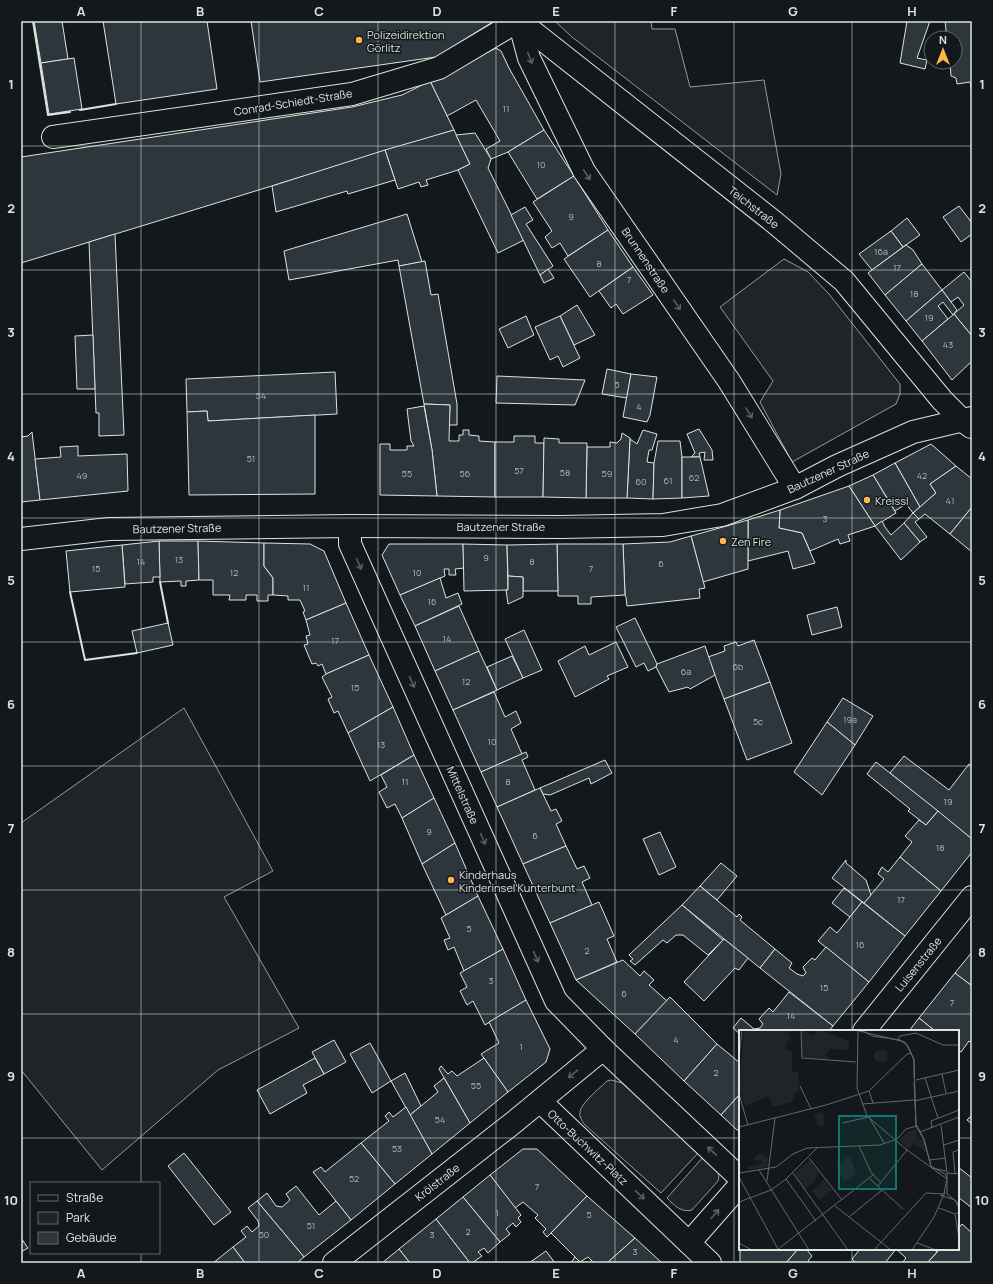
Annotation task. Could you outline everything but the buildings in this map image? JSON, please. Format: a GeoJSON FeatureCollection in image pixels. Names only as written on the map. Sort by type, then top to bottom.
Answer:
{"type":"FeatureCollection","features":[{"type":"Feature","properties":{"kind":"street","name":"Conrad-Schiedt-Straße"},"geometry":{"type":"LineString","coordinates":[[53,136],[352,94],[439,68],[518,21]]}},
{"type":"Feature","properties":{"kind":"street","name":"Teichstraße"},"geometry":{"type":"LineString","coordinates":[[518,21],[774,222],[844,281],[942,400],[969,422]]}},
{"type":"Feature","properties":{"kind":"street","name":"Brunnenstraße"},"geometry":{"type":"LineString","coordinates":[[518,21],[528,58],[584,171],[729,382],[795,488]]}},
{"type":"Feature","properties":{"kind":"street","name":"Bautzener Straße"},"geometry":{"type":"LineString","coordinates":[[21,539],[109,529],[350,526],[560,527],[662,525],[722,515],[795,488],[837,466],[913,432],[969,422]]}},
{"type":"Feature","properties":{"kind":"street","name":"Mittelstraße"},"geometry":{"type":"LineString","coordinates":[[350,526],[350,544],[556,1001],[603,1050]]}},
{"type":"Feature","properties":{"kind":"street","name":"Luisenstraße"},"geometry":{"type":"LineString","coordinates":[[865,1030],[972,897]]}},
{"type":"Feature","properties":{"kind":"street","name":"Otto-Buchwitz-Platz"},"geometry":{"type":"LineString","coordinates":[[603,1050],[540,1101],[710,1263]]}},
{"type":"Feature","properties":{"kind":"street"},"geometry":{"type":"LineString","coordinates":[[603,1050],[739,1177]]}},
{"type":"Feature","properties":{"kind":"street","name":"Krölstraße"},"geometry":{"type":"LineString","coordinates":[[334,1263],[540,1101]]}},
{"type":"Feature","properties":{"kind":"street"},"geometry":{"type":"LineString","coordinates":[[689,1243],[739,1185]]}},
{"type":"Feature","properties":{"kind":"green space"},"geometry":{"type":"Polygon","coordinates":[[[555,21],[651,21],[652,29],[675,29],[690,87],[764,80],[781,174],[777,195],[572,37],[555,21]]]}},
{"type":"Feature","properties":{"kind":"green space"},"geometry":{"type":"Polygon","coordinates":[[[784,259],[808,272],[829,294],[900,384],[900,394],[896,404],[792,462],[760,402],[773,381],[720,307],[784,259]]]}},
{"type":"Feature","properties":{"kind":"green space"},"geometry":{"type":"Polygon","coordinates":[[[184,708],[273,871],[224,897],[299,1028],[218,1070],[102,1170],[21,1070],[21,823],[184,708]]]}},
{"type":"Feature","properties":{"kind":"green space"},"geometry":{"type":"Polygon","coordinates":[[[611,1080],[622,1083],[699,1152],[661,1193],[584,1124],[581,1118],[580,1112],[584,1104],[607,1081],[611,1080]]]}},
{"type":"Feature","properties":{"kind":"green space"},"geometry":{"type":"Polygon","coordinates":[[[704,1156],[717,1171],[719,1177],[718,1181],[692,1210],[688,1211],[675,1206],[667,1198],[704,1156]]]}},
{"type":"Feature","properties":{"kind":"wall"},"geometry":{"type":"LineString","coordinates":[[33,21],[48,115],[70,112]]}},
{"type":"Feature","properties":{"kind":"wall"},"geometry":{"type":"LineString","coordinates":[[80,110],[116,104]]}},
{"type":"Feature","properties":{"kind":"wall"},"geometry":{"type":"LineString","coordinates":[[160,582],[168,623]]}},
{"type":"Feature","properties":{"kind":"wall"},"geometry":{"type":"LineString","coordinates":[[70,592],[85,660],[137,653]]}},
{"type":"Feature","properties":{"kind":"place","name":"Polizeidirektion Görlitz"},"geometry":{"type":"Point","coordinates":[359,40]}},
{"type":"Feature","properties":{"kind":"place","name":"Kreissl"},"geometry":{"type":"Point","coordinates":[867,500]}},
{"type":"Feature","properties":{"kind":"place","name":"Zen Fire"},"geometry":{"type":"Point","coordinates":[723,541]}},
{"type":"Feature","properties":{"kind":"place","name":"Kinderhaus Kinderinsel Kunterbunt"},"geometry":{"type":"Point","coordinates":[451,880]}}]}
